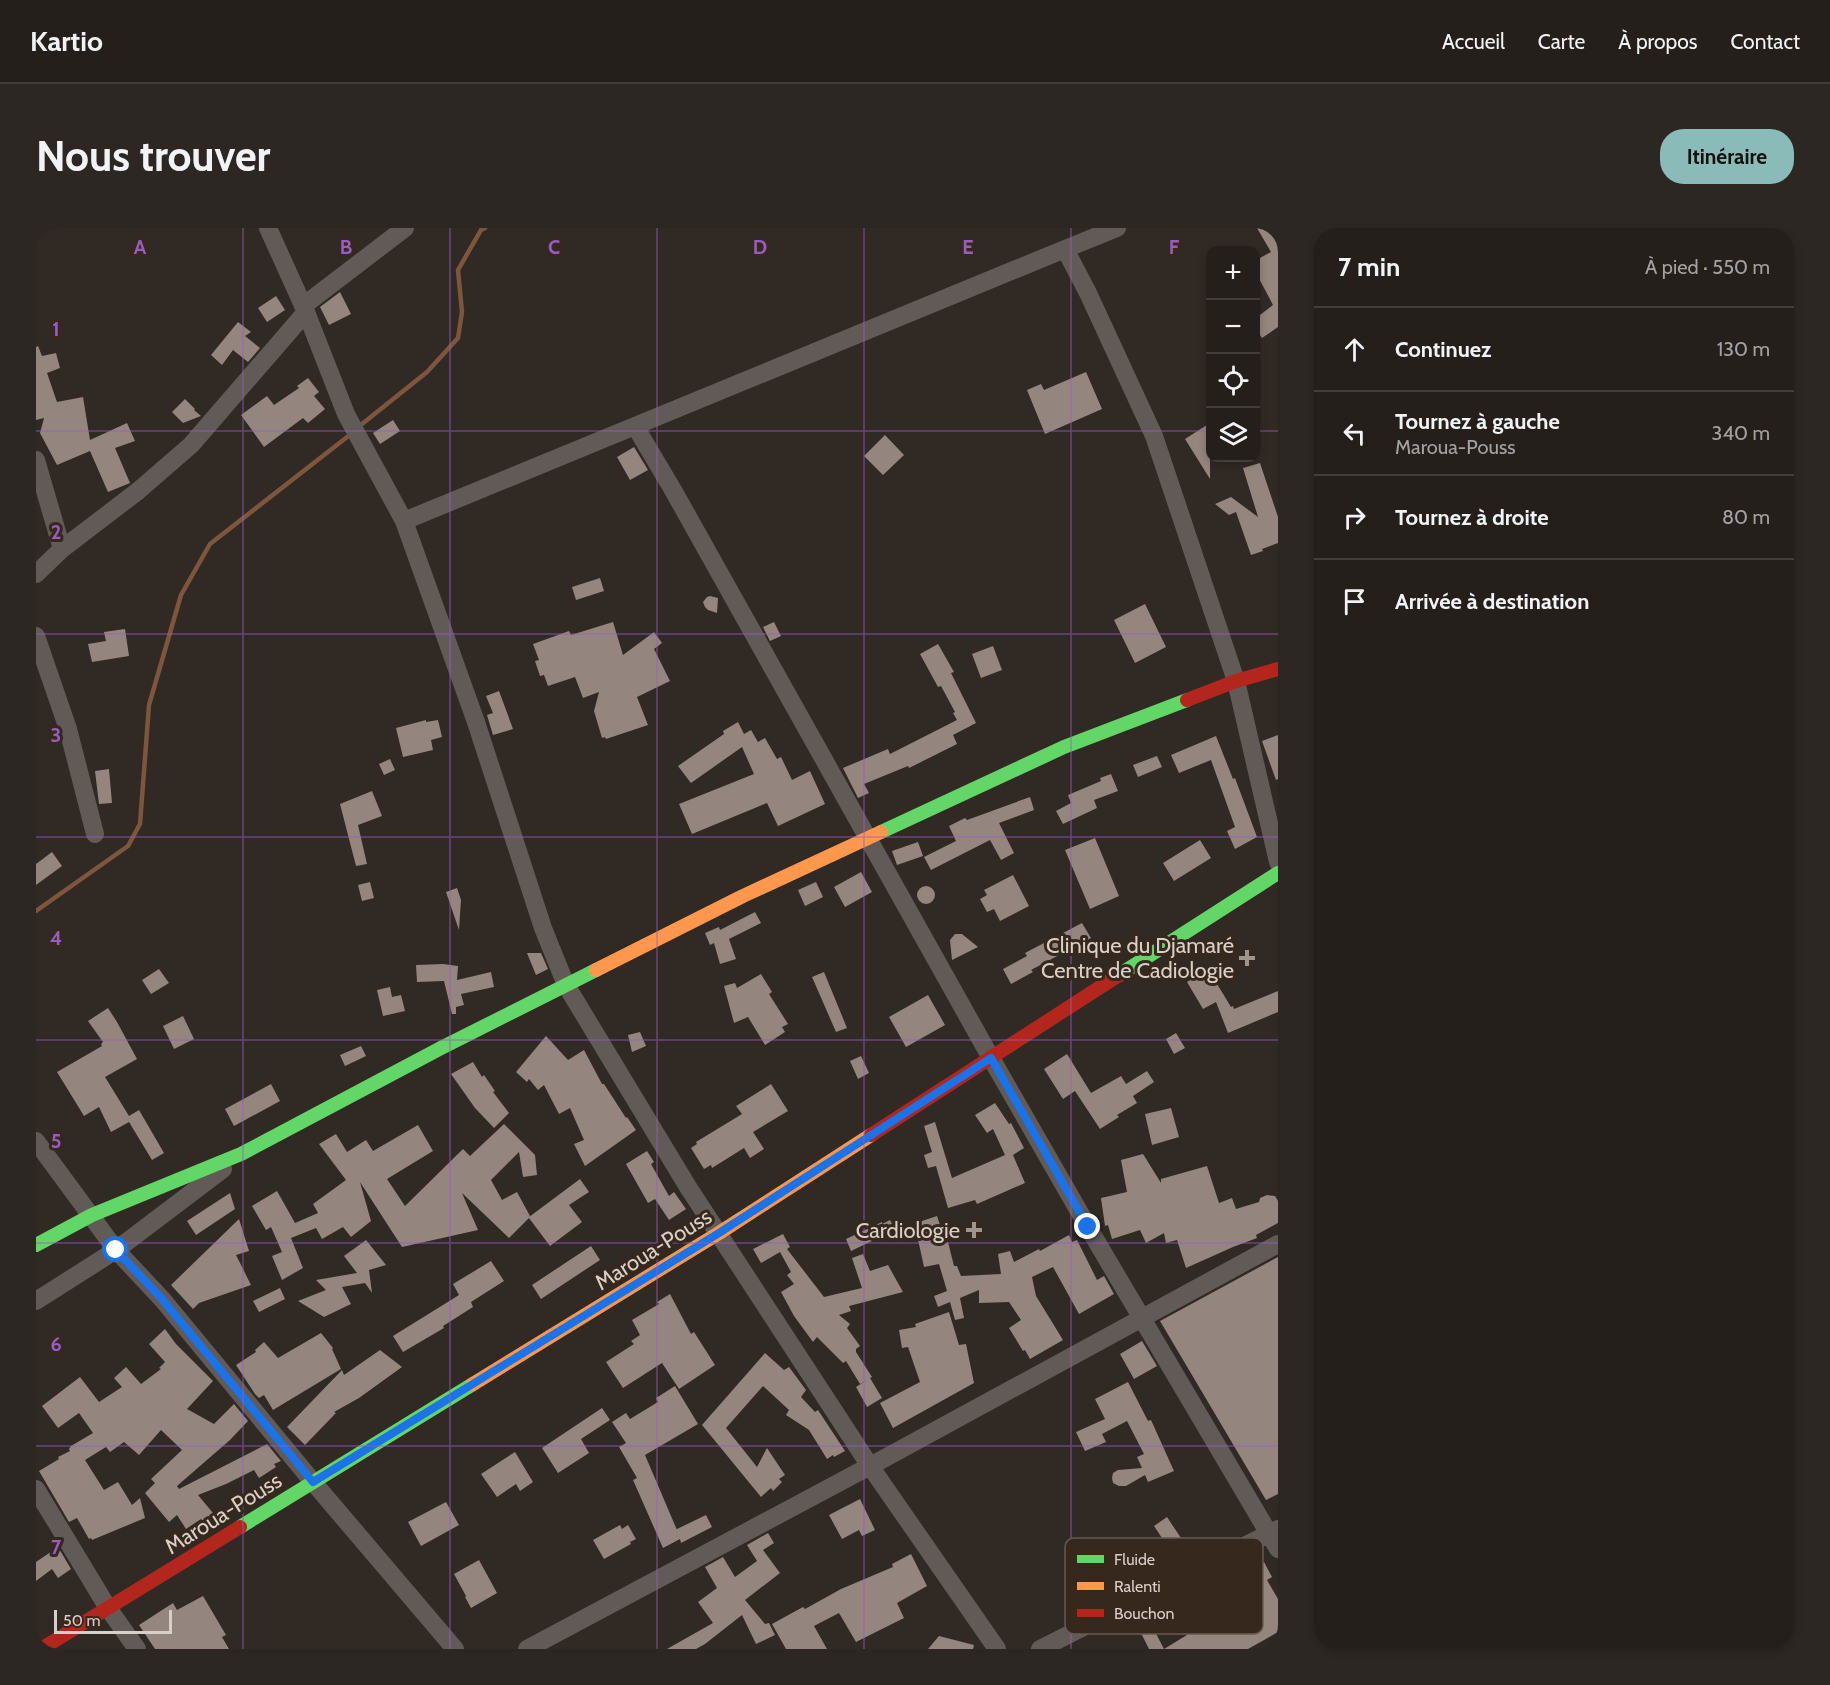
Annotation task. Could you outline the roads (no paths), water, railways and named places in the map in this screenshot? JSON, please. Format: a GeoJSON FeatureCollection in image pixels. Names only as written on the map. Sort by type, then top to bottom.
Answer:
{"type":"FeatureCollection","features":[{"type":"Feature","properties":{"kind":"main road"},"geometry":{"type":"LineString","coordinates":[[36,1245],[92,1215],[241,1154],[441,1048],[743,896],[1064,747],[1236,681],[1278,669]]}},
{"type":"Feature","properties":{"kind":"main road","name":"Maroua-Pouss"},"geometry":{"type":"LineString","coordinates":[[41,1649],[719,1233],[1278,873]]}},
{"type":"Feature","properties":{"kind":"street"},"geometry":{"type":"LineString","coordinates":[[268,228],[305,309],[346,414],[404,521],[476,722],[543,928],[566,985],[688,1187],[870,1466],[997,1649]]}},
{"type":"Feature","properties":{"kind":"street"},"geometry":{"type":"LineString","coordinates":[[36,574],[62,549],[138,491],[191,445],[305,309],[405,228]]}},
{"type":"Feature","properties":{"kind":"street"},"geometry":{"type":"LineString","coordinates":[[404,521],[1118,228]]}},
{"type":"Feature","properties":{"kind":"street"},"geometry":{"type":"LineString","coordinates":[[1065,249],[1088,293],[1154,436],[1236,681],[1278,862]]}},
{"type":"Feature","properties":{"kind":"street"},"geometry":{"type":"LineString","coordinates":[[635,426],[679,500],[991,1058],[1141,1318],[1274,1531],[1278,1549]]}},
{"type":"Feature","properties":{"kind":"street"},"geometry":{"type":"LineString","coordinates":[[36,460],[62,549]]}},
{"type":"Feature","properties":{"kind":"street"},"geometry":{"type":"LineString","coordinates":[[36,636],[68,729],[95,834]]}},
{"type":"Feature","properties":{"kind":"street"},"geometry":{"type":"LineString","coordinates":[[36,1141],[116,1250],[162,1299],[454,1649]]}},
{"type":"Feature","properties":{"kind":"street"},"geometry":{"type":"LineString","coordinates":[[36,1301],[116,1250],[241,1154]]}},
{"type":"Feature","properties":{"kind":"street"},"geometry":{"type":"LineString","coordinates":[[527,1649],[1278,1244]]}},
{"type":"Feature","properties":{"kind":"street"},"geometry":{"type":"LineString","coordinates":[[36,1489],[108,1608],[137,1649]]}},
{"type":"Feature","properties":{"kind":"street"},"geometry":{"type":"LineString","coordinates":[[1260,1538],[1274,1531]]}},
{"type":"Feature","properties":{"kind":"street"},"geometry":{"type":"LineString","coordinates":[[1040,1649],[1070,1634]]}},
{"type":"Feature","properties":{"kind":"waterway"},"geometry":{"type":"LineString","coordinates":[[357,428],[427,372],[458,338],[462,312],[458,270],[481,230],[485,228]]}},
{"type":"Feature","properties":{"kind":"waterway"},"geometry":{"type":"LineString","coordinates":[[36,911],[128,846],[140,824],[149,705],[181,595],[210,544],[351,434]]}},
{"type":"Feature","properties":{"kind":"place","name":"Clinique du Djamaré Centre de Cadiologie"},"geometry":{"type":"Point","coordinates":[1247,958]}},
{"type":"Feature","properties":{"kind":"place","name":"Cardiologie"},"geometry":{"type":"Point","coordinates":[974,1230]}}]}
